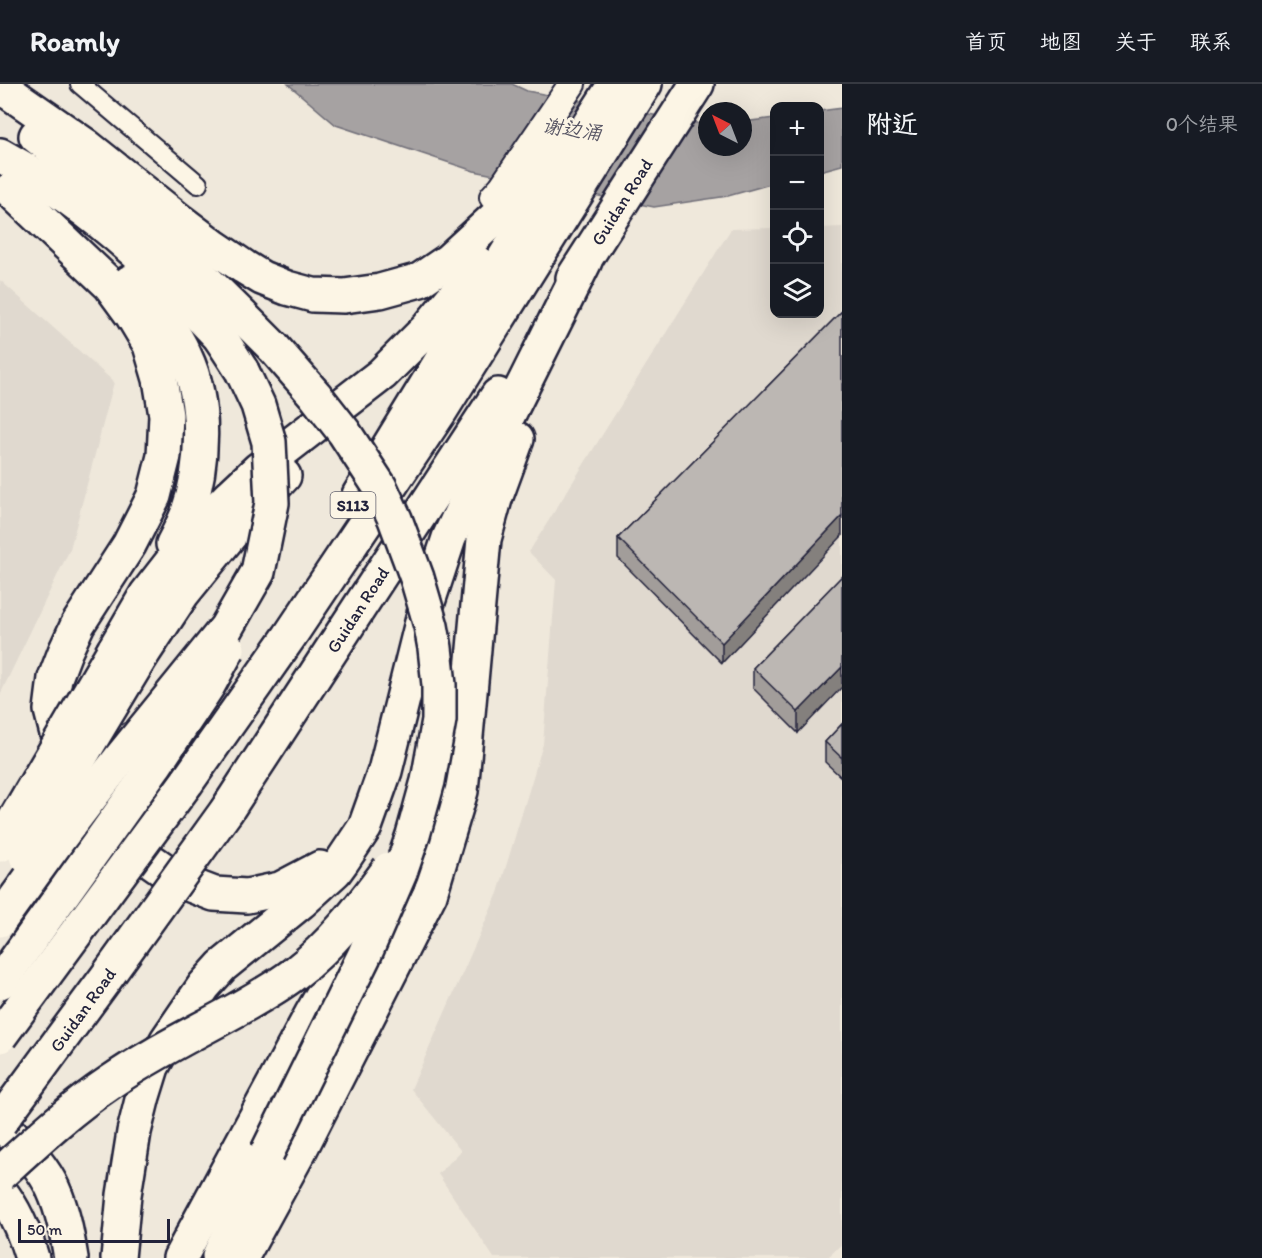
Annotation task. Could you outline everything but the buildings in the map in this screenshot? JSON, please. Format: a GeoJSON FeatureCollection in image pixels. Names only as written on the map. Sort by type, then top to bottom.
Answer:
{"type":"FeatureCollection","features":[{"type":"Feature","properties":{"kind":"highway"},"geometry":{"type":"LineString","coordinates":[[0,1036],[187,782],[289,637],[429,428],[509,303],[511,224],[605,84]]}},
{"type":"Feature","properties":{"kind":"highway"},"geometry":{"type":"LineString","coordinates":[[511,224],[610,84]]}},
{"type":"Feature","properties":{"kind":"highway"},"geometry":{"type":"LineString","coordinates":[[0,845],[128,652],[183,593],[244,518],[288,471],[351,416],[402,362],[511,224],[615,84]]}},
{"type":"Feature","properties":{"kind":"highway"},"geometry":{"type":"LineString","coordinates":[[0,86],[85,145],[213,246],[262,278],[313,295],[344,296],[380,291],[420,280],[511,224],[645,84]]}},
{"type":"Feature","properties":{"kind":"highway","name":"Guidan Road"},"geometry":{"type":"LineString","coordinates":[[0,1122],[227,810],[585,261],[697,84]]}},
{"type":"Feature","properties":{"kind":"highway"},"geometry":{"type":"LineString","coordinates":[[0,108],[162,239],[274,348],[315,395],[344,432],[381,487],[417,578],[429,616],[435,648],[439,685],[439,720],[428,781],[414,835],[382,917],[322,1044],[180,1258]]}},
{"type":"Feature","properties":{"kind":"highway"},"geometry":{"type":"LineString","coordinates":[[0,155],[28,171],[127,243],[166,279],[219,337],[242,370],[258,405],[269,442],[272,503],[258,572],[234,637],[209,684],[155,765],[0,982]]}},
{"type":"Feature","properties":{"kind":"highway"},"geometry":{"type":"LineString","coordinates":[[5,186],[110,285],[132,315],[150,345],[160,379],[166,415],[164,456],[154,496],[129,545],[78,624],[55,678],[51,710],[62,753],[74,777],[96,809],[136,848],[180,881],[214,894],[247,896],[280,889],[320,868],[365,827]]}},
{"type":"Feature","properties":{"kind":"highway"},"geometry":{"type":"LineString","coordinates":[[0,906],[63,786],[128,652],[146,595],[186,516],[194,494],[200,448],[195,383],[185,356],[172,333],[150,303],[131,282],[63,226],[5,186]]}},
{"type":"Feature","properties":{"kind":"highway"},"geometry":{"type":"LineString","coordinates":[[118,1258],[124,1195],[134,1132],[152,1067],[167,1040],[204,986],[222,966],[324,881],[343,860],[365,827],[385,771],[424,614],[449,538],[585,261]]}},
{"type":"Feature","properties":{"kind":"highway"},"geometry":{"type":"LineString","coordinates":[[241,1258],[300,1150],[430,894],[461,791],[484,539],[508,462],[585,261]]}},
{"type":"Feature","properties":{"kind":"highway"},"geometry":{"type":"LineString","coordinates":[[146,595],[195,532],[229,497],[259,469],[382,374],[427,329]]}},
{"type":"Feature","properties":{"kind":"highway"},"geometry":{"type":"LineString","coordinates":[[0,920],[112,769],[226,628],[258,572]]}},
{"type":"Feature","properties":{"kind":"highway"},"geometry":{"type":"LineString","coordinates":[[0,1174],[68,1113],[110,1082],[293,975],[340,931],[367,899],[414,835]]}},
{"type":"Feature","properties":{"kind":"highway"},"geometry":{"type":"LineString","coordinates":[[0,1122],[39,1165],[52,1187],[64,1218],[71,1257]]}},
{"type":"Feature","properties":{"kind":"highway"},"geometry":{"type":"LineString","coordinates":[[219,1258],[256,1146]]}},
{"type":"Feature","properties":{"kind":"highway"},"geometry":{"type":"LineString","coordinates":[[0,1191],[18,1220],[32,1258]]}},
{"type":"Feature","properties":{"kind":"main road"},"geometry":{"type":"LineString","coordinates":[[511,224],[502,187],[572,84]]}},
{"type":"Feature","properties":{"kind":"street"},"geometry":{"type":"LineString","coordinates":[[80,84],[198,184]]}},
{"type":"Feature","properties":{"kind":"shaded area"},"geometry":{"type":"Polygon","coordinates":[[[842,227],[842,1244],[827,1258],[494,1258],[438,1174],[461,1151],[411,1089],[498,893],[543,744],[556,580],[529,552],[731,229],[770,228],[770,318],[824,318],[824,228],[842,227]]]}},
{"type":"Feature","properties":{"kind":"shaded area"},"geometry":{"type":"Polygon","coordinates":[[[0,280],[114,382],[70,549],[0,695],[0,280]]]}},
{"type":"Feature","properties":{"kind":"water","name":"谢边涌"},"geometry":{"type":"Polygon","coordinates":[[[288,84],[512,84],[527,91],[698,123],[698,156],[752,156],[752,121],[770,119],[770,184],[728,196],[654,207],[474,171],[336,125],[288,84]]]}},
{"type":"Feature","properties":{"kind":"water"},"geometry":{"type":"Polygon","coordinates":[[[842,108],[842,165],[824,170],[824,156],[824,110],[842,108]]]}}]}
